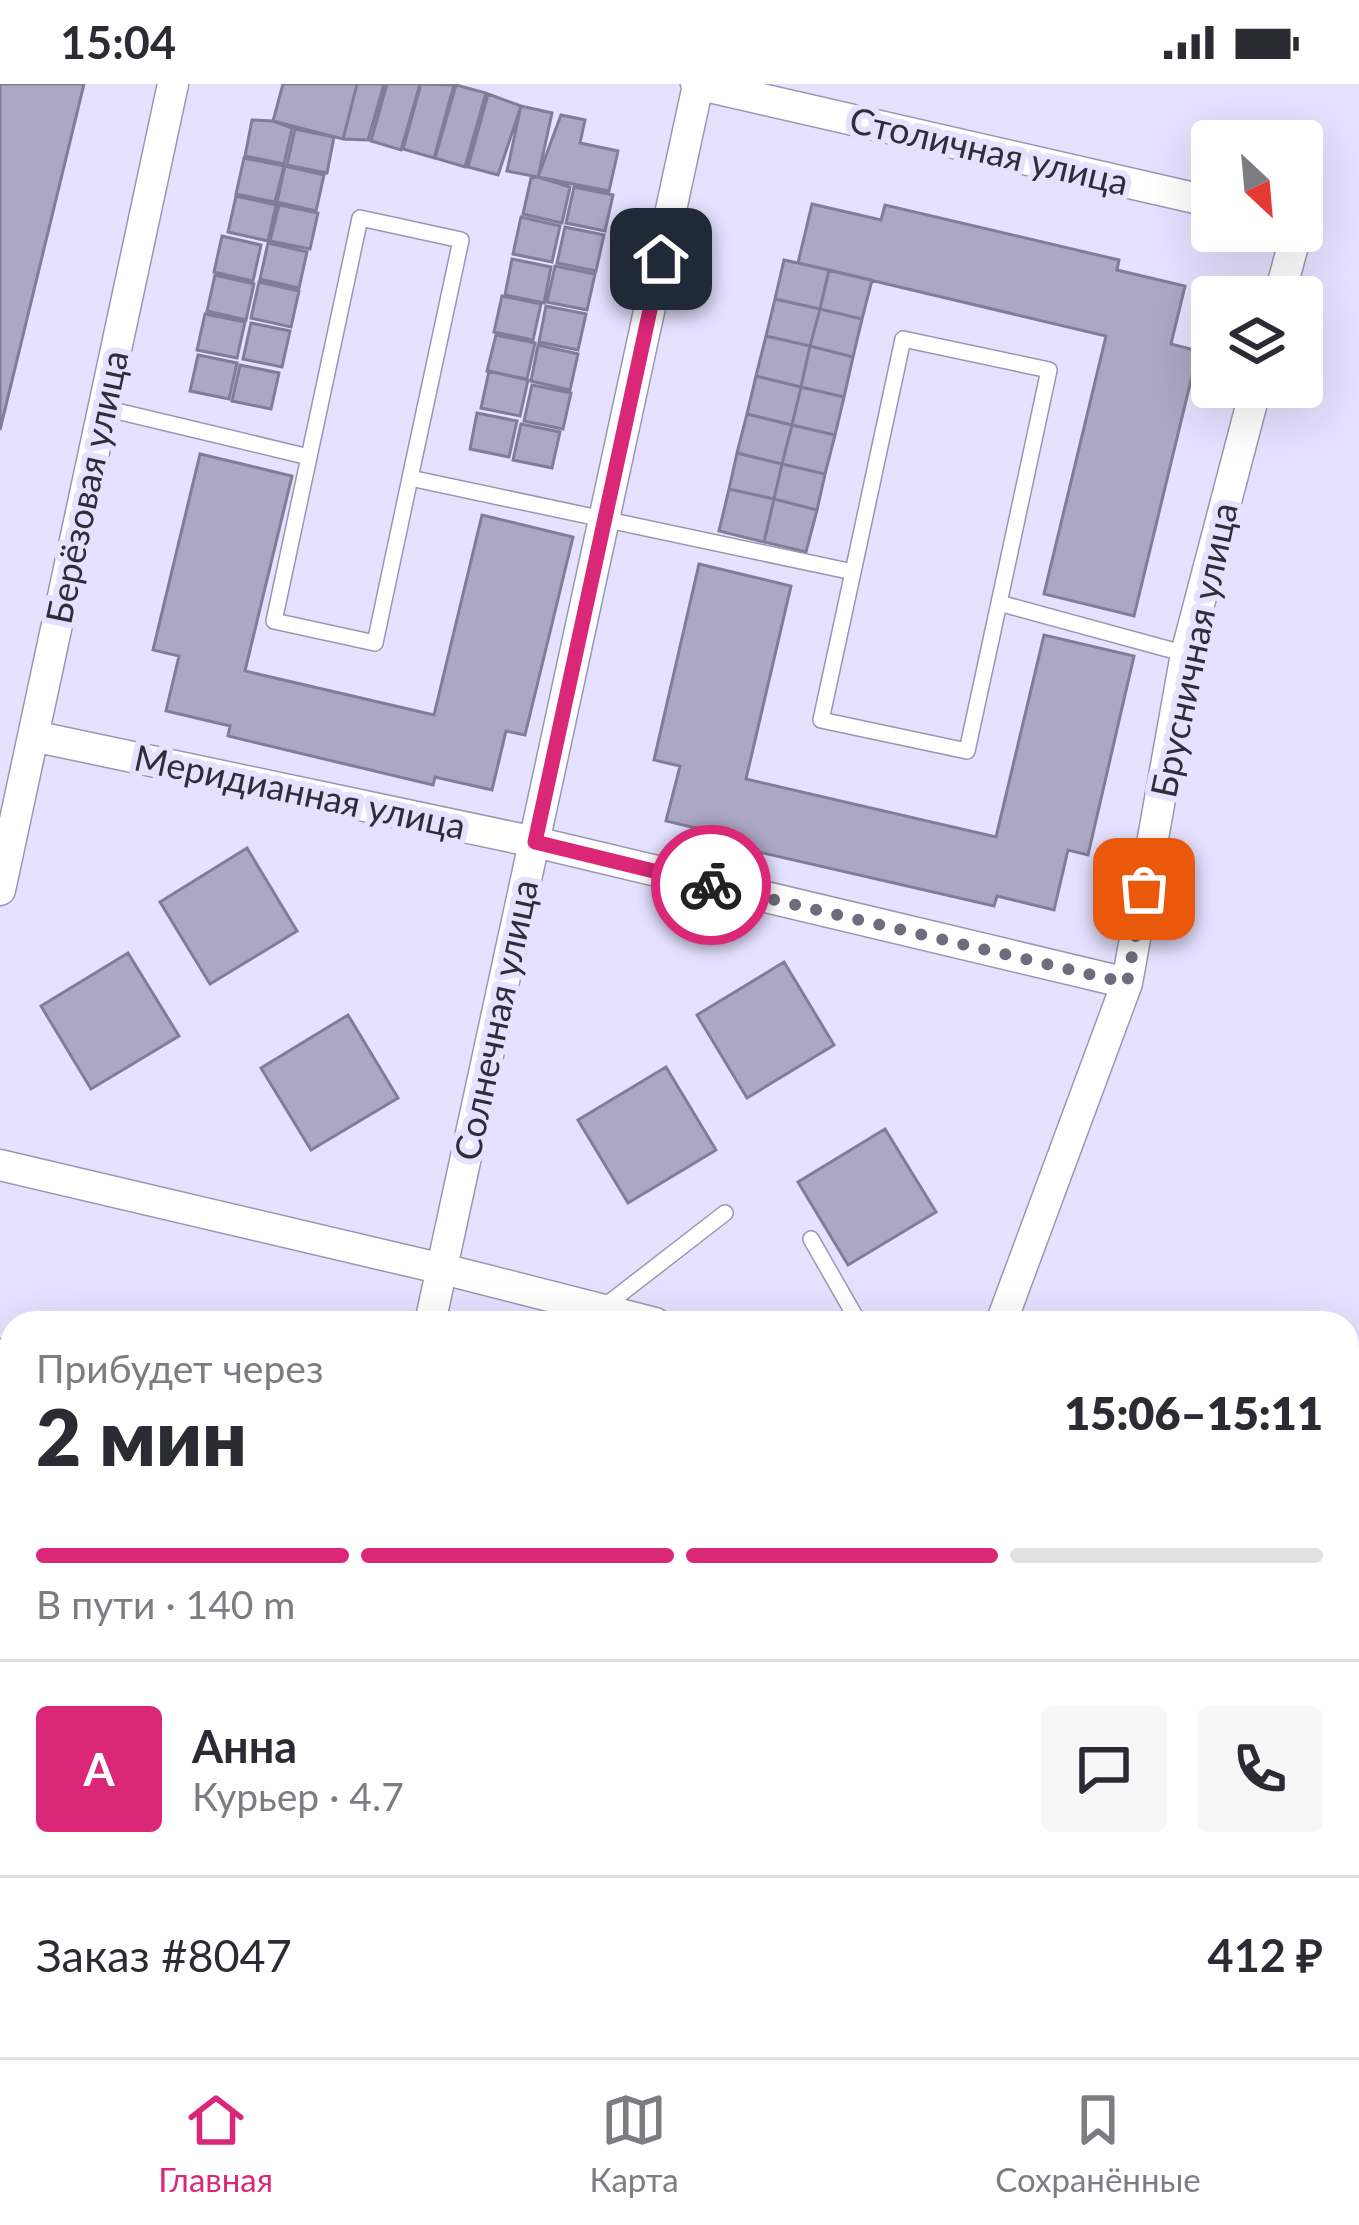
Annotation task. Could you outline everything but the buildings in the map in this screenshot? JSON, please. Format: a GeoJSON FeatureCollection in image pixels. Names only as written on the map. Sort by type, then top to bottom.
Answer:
{"type":"FeatureCollection","features":[{"type":"Feature","properties":{"kind":"street","name":"Берёзовая улица"},"geometry":{"type":"LineString","coordinates":[[0,890],[173,84]]}},
{"type":"Feature","properties":{"kind":"street","name":"Столичная улица"},"geometry":{"type":"LineString","coordinates":[[697,84],[1191,197]]}},
{"type":"Feature","properties":{"kind":"street","name":"Солнечная улица"},"geometry":{"type":"LineString","coordinates":[[433,1311],[697,84]]}},
{"type":"Feature","properties":{"kind":"street","name":"Брусничная улица"},"geometry":{"type":"LineString","coordinates":[[1005,1311],[1127,983],[1186,654],[1250,408]]}},
{"type":"Feature","properties":{"kind":"street","name":"Меридианная улица"},"geometry":{"type":"LineString","coordinates":[[33,736],[535,842],[1127,983]]}},
{"type":"Feature","properties":{"kind":"street"},"geometry":{"type":"LineString","coordinates":[[0,1165],[609,1311]]}},
{"type":"Feature","properties":{"kind":"lane"},"geometry":{"type":"LineString","coordinates":[[360,218],[461,240],[410,478],[375,643],[274,621],[360,218]]}},
{"type":"Feature","properties":{"kind":"lane"},"geometry":{"type":"LineString","coordinates":[[903,339],[1049,370],[967,751],[821,720],[853,572],[903,339]]}},
{"type":"Feature","properties":{"kind":"lane"},"geometry":{"type":"LineString","coordinates":[[104,408],[309,457]]}},
{"type":"Feature","properties":{"kind":"lane"},"geometry":{"type":"LineString","coordinates":[[410,478],[853,572]]}},
{"type":"Feature","properties":{"kind":"lane"},"geometry":{"type":"LineString","coordinates":[[999,603],[1186,654]]}},
{"type":"Feature","properties":{"kind":"lane"},"geometry":{"type":"LineString","coordinates":[[601,1309],[725,1213]]}},
{"type":"Feature","properties":{"kind":"lane"},"geometry":{"type":"LineString","coordinates":[[811,1239],[852,1311]]}},
{"type":"Feature","properties":{"kind":"way so far"},"geometry":{"type":"LineString","coordinates":[[711,885],[1127,983],[1144,889]]}},
{"type":"Feature","properties":{"kind":"route"},"geometry":{"type":"LineString","coordinates":[[661,259],[535,842],[711,885]]}}]}
